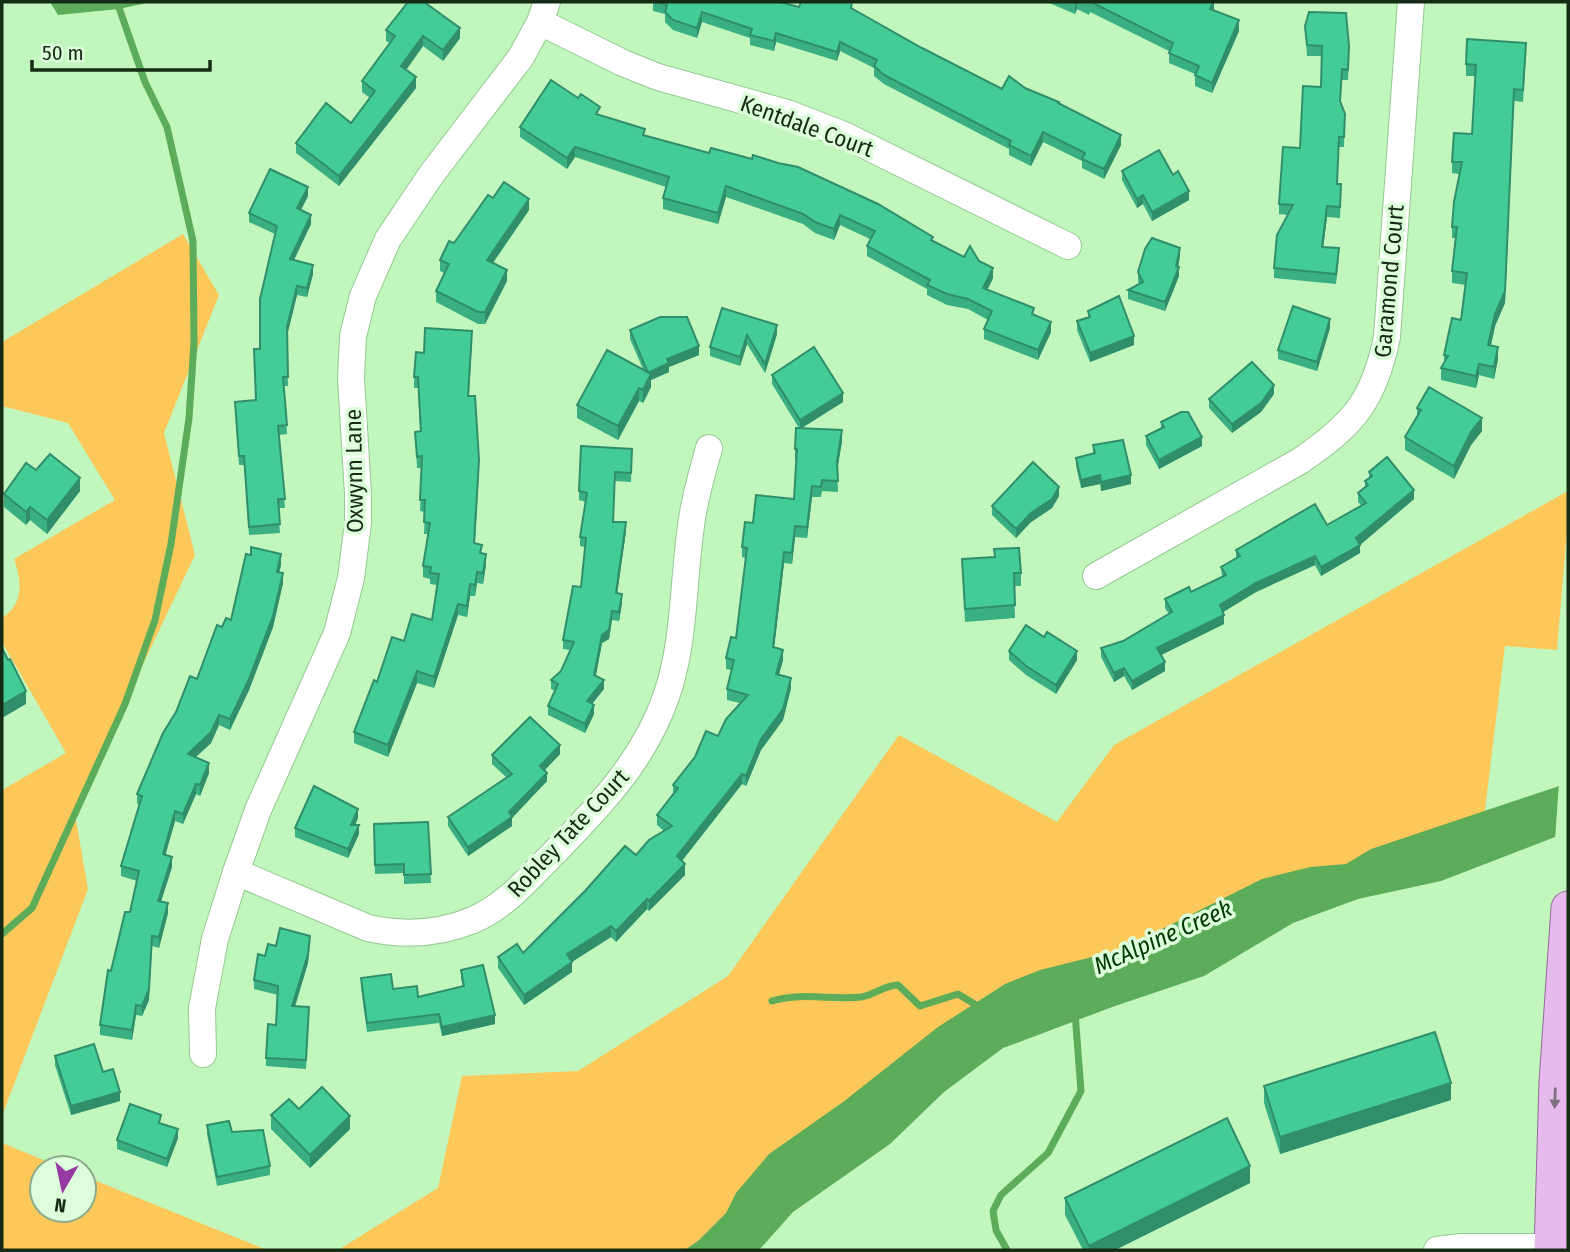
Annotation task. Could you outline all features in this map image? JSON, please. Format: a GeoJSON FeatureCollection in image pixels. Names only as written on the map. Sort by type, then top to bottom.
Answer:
{"type":"FeatureCollection","features":[{"type":"Feature","properties":{"kind":"main road"},"geometry":{"type":"LineString","coordinates":[[1551,1249],[1556,1082],[1568,908]]}},
{"type":"Feature","properties":{"kind":"street","name":"Garamond Court"},"geometry":{"type":"LineString","coordinates":[[1096,576],[1316,450],[1354,417],[1372,389],[1380,369],[1387,337],[1411,2]]}},
{"type":"Feature","properties":{"kind":"street","name":"Kentdale Court"},"geometry":{"type":"LineString","coordinates":[[543,12],[623,63],[658,77],[787,113],[844,135],[1068,246]]}},
{"type":"Feature","properties":{"kind":"street","name":"Oxwynn Lane"},"geometry":{"type":"LineString","coordinates":[[203,1054],[202,1008],[215,939],[258,810],[337,633],[351,578],[358,523],[358,494],[351,378],[354,336],[363,296],[388,239],[431,175],[521,57],[543,12]]}},
{"type":"Feature","properties":{"kind":"street","name":"Robley Tate Court"},"geometry":{"type":"LineString","coordinates":[[236,872],[368,928],[389,932],[410,934],[442,930],[474,919],[502,903],[597,809],[636,760],[651,734],[668,693],[677,653],[691,524],[709,449]]}},
{"type":"Feature","properties":{"kind":"street"},"geometry":{"type":"LineString","coordinates":[[1437,1250],[1461,1247],[1551,1249]]}},
{"type":"Feature","properties":{"kind":"shaded area"},"geometry":{"type":"Polygon","coordinates":[[[183,234],[219,295],[164,433],[195,555],[74,809],[88,889],[2,1116],[2,790],[66,753],[2,642],[2,618],[18,599],[20,584],[14,559],[115,500],[68,423],[2,406],[2,342],[183,234]]]}},
{"type":"Feature","properties":{"kind":"shaded area"},"geometry":{"type":"Polygon","coordinates":[[[1568,491],[1557,650],[1505,646],[1482,834],[994,1013],[716,1250],[338,1250],[438,1188],[462,1076],[578,1071],[728,976],[899,735],[1057,822],[1114,745],[1568,491]]]}},
{"type":"Feature","properties":{"kind":"shaded area"},"geometry":{"type":"Polygon","coordinates":[[[2,1143],[29,1154],[28,1224],[98,1224],[98,1182],[267,1250],[2,1250],[2,1143]]]}},
{"type":"Feature","properties":{"kind":"water"},"geometry":{"type":"Polygon","coordinates":[[[50,2],[151,2],[119,9],[58,15],[50,2]]]}},
{"type":"Feature","properties":{"kind":"water","name":"McAlpine Creek"},"geometry":{"type":"Polygon","coordinates":[[[1568,783],[1568,832],[1441,881],[1358,899],[1293,923],[1204,976],[1003,1048],[944,1092],[890,1144],[793,1212],[759,1250],[685,1250],[726,1213],[736,1193],[769,1154],[843,1102],[938,1027],[1005,984],[1040,970],[1120,950],[1262,879],[1310,867],[1346,864],[1371,849],[1568,783]]]}},
{"type":"Feature","properties":{"kind":"pier"},"geometry":{"type":"Polygon","coordinates":[[[1568,780],[1568,835],[1555,840],[1559,783],[1568,780]]]}},
{"type":"Feature","properties":{"kind":"building"},"geometry":{"type":"Polygon","coordinates":[[[408,2],[424,2],[460,28],[443,50],[423,36],[401,66],[416,77],[339,176],[296,143],[326,103],[351,123],[375,91],[362,81],[395,36],[386,30],[408,2]]]}},
{"type":"Feature","properties":{"kind":"building"},"geometry":{"type":"Polygon","coordinates":[[[656,2],[780,2],[799,7],[801,2],[852,2],[851,8],[1002,89],[1009,76],[1025,88],[1059,102],[1121,135],[1104,169],[1082,159],[1085,153],[1043,132],[1031,156],[1009,145],[1011,141],[884,75],[874,66],[877,60],[840,42],[837,52],[776,33],[774,41],[750,35],[752,29],[702,12],[697,28],[673,20],[665,12],[667,5],[656,2]]]}},
{"type":"Feature","properties":{"kind":"building"},"geometry":{"type":"Polygon","coordinates":[[[1091,2],[1213,2],[1210,9],[1239,20],[1212,83],[1195,75],[1199,66],[1169,53],[1173,43],[1091,2]]]}},
{"type":"Feature","properties":{"kind":"building"},"geometry":{"type":"Polygon","coordinates":[[[1309,12],[1346,13],[1349,46],[1348,70],[1342,69],[1340,101],[1345,114],[1344,137],[1339,137],[1337,184],[1341,184],[1340,207],[1327,206],[1322,247],[1339,248],[1336,274],[1274,268],[1277,235],[1293,205],[1279,204],[1283,147],[1300,148],[1303,86],[1321,87],[1322,46],[1307,45],[1305,26],[1309,12]]]}},
{"type":"Feature","properties":{"kind":"building"},"geometry":{"type":"Polygon","coordinates":[[[1467,39],[1526,43],[1523,90],[1514,89],[1505,291],[1495,314],[1488,345],[1498,347],[1494,367],[1479,364],[1476,376],[1441,368],[1448,356],[1444,355],[1452,318],[1461,320],[1467,273],[1452,271],[1457,227],[1452,227],[1454,202],[1462,162],[1452,162],[1454,133],[1472,134],[1476,65],[1466,64],[1467,39]]]}},
{"type":"Feature","properties":{"kind":"building"},"geometry":{"type":"Polygon","coordinates":[[[551,80],[578,98],[581,94],[600,107],[596,114],[645,129],[643,135],[709,153],[711,148],[752,159],[753,155],[798,167],[878,204],[933,237],[931,240],[964,257],[970,246],[979,261],[993,268],[983,288],[1034,308],[1032,314],[1051,322],[1038,350],[984,329],[992,311],[968,299],[927,285],[930,280],[867,246],[875,231],[840,215],[834,229],[803,214],[726,186],[718,213],[663,198],[669,177],[575,147],[567,158],[520,127],[551,80]]]}},
{"type":"Feature","properties":{"kind":"building"},"geometry":{"type":"Polygon","coordinates":[[[1159,150],[1173,175],[1178,171],[1189,191],[1152,212],[1143,195],[1137,199],[1122,171],[1159,150]]]}},
{"type":"Feature","properties":{"kind":"building"},"geometry":{"type":"Polygon","coordinates":[[[270,169],[308,187],[297,208],[311,215],[290,259],[313,265],[307,288],[297,286],[287,327],[288,377],[283,377],[287,425],[278,426],[285,499],[278,499],[280,524],[249,527],[244,456],[239,456],[235,402],[256,400],[254,349],[260,349],[260,299],[277,226],[249,213],[270,169]]]}},
{"type":"Feature","properties":{"kind":"building"},"geometry":{"type":"Polygon","coordinates":[[[504,182],[529,199],[487,260],[507,270],[485,312],[478,312],[436,291],[449,264],[440,260],[449,241],[454,243],[488,195],[493,198],[504,182]]]}},
{"type":"Feature","properties":{"kind":"building"},"geometry":{"type":"Polygon","coordinates":[[[1152,238],[1180,248],[1176,266],[1179,267],[1165,302],[1128,290],[1143,282],[1138,272],[1145,249],[1152,238]]]}},
{"type":"Feature","properties":{"kind":"building"},"geometry":{"type":"Polygon","coordinates":[[[1119,296],[1134,336],[1090,353],[1077,321],[1090,317],[1088,311],[1119,296]]]}},
{"type":"Feature","properties":{"kind":"building"},"geometry":{"type":"Polygon","coordinates":[[[1293,306],[1330,319],[1317,362],[1278,350],[1293,306]]]}},
{"type":"Feature","properties":{"kind":"building"},"geometry":{"type":"Polygon","coordinates":[[[722,308],[777,325],[765,364],[747,335],[740,357],[710,347],[722,308]]]}},
{"type":"Feature","properties":{"kind":"building"},"geometry":{"type":"Polygon","coordinates":[[[660,317],[687,317],[699,346],[667,359],[669,363],[648,373],[630,330],[660,317]]]}},
{"type":"Feature","properties":{"kind":"building"},"geometry":{"type":"Polygon","coordinates":[[[425,328],[472,331],[468,396],[475,396],[479,460],[474,543],[482,545],[480,553],[486,554],[483,573],[477,572],[475,585],[470,584],[467,606],[458,604],[434,677],[417,671],[388,745],[354,732],[374,680],[377,682],[392,637],[404,641],[412,614],[432,620],[439,574],[430,573],[431,567],[423,566],[430,523],[424,522],[425,500],[420,500],[422,456],[417,457],[415,432],[421,431],[418,377],[414,377],[416,352],[424,353],[425,328]]]}},
{"type":"Feature","properties":{"kind":"building"},"geometry":{"type":"Polygon","coordinates":[[[814,347],[843,393],[800,420],[772,375],[814,347]]]}},
{"type":"Feature","properties":{"kind":"building"},"geometry":{"type":"Polygon","coordinates":[[[607,350],[651,374],[643,390],[639,388],[618,426],[577,405],[607,350]]]}},
{"type":"Feature","properties":{"kind":"building"},"geometry":{"type":"Polygon","coordinates":[[[1252,362],[1274,385],[1261,403],[1232,424],[1209,399],[1252,362]]]}},
{"type":"Feature","properties":{"kind":"building"},"geometry":{"type":"Polygon","coordinates":[[[1429,387],[1482,418],[1471,432],[1454,466],[1405,437],[1421,410],[1417,408],[1429,387]]]}},
{"type":"Feature","properties":{"kind":"building"},"geometry":{"type":"Polygon","coordinates":[[[1181,412],[1188,412],[1202,437],[1159,460],[1146,436],[1164,427],[1161,422],[1181,412]]]}},
{"type":"Feature","properties":{"kind":"building"},"geometry":{"type":"Polygon","coordinates":[[[796,428],[842,430],[837,461],[838,481],[822,480],[821,487],[812,486],[807,527],[795,526],[792,553],[784,552],[773,647],[783,650],[776,674],[791,678],[783,709],[761,739],[746,776],[742,774],[677,856],[685,864],[616,931],[611,926],[567,954],[572,962],[524,995],[498,957],[517,944],[523,953],[625,846],[636,855],[649,840],[672,826],[657,815],[678,788],[673,785],[695,757],[706,731],[718,736],[726,719],[748,695],[727,689],[734,660],[726,658],[731,637],[736,638],[747,548],[742,547],[745,522],[753,523],[756,495],[794,499],[796,428]]]}},
{"type":"Feature","properties":{"kind":"building"},"geometry":{"type":"Polygon","coordinates":[[[1123,440],[1131,475],[1101,482],[1100,475],[1081,480],[1076,458],[1095,453],[1093,445],[1123,440]]]}},
{"type":"Feature","properties":{"kind":"building"},"geometry":{"type":"Polygon","coordinates":[[[581,446],[632,449],[631,473],[615,472],[613,522],[626,522],[616,593],[622,594],[619,612],[612,611],[609,630],[602,635],[594,675],[604,680],[587,701],[594,705],[585,724],[548,706],[558,684],[551,680],[561,671],[574,642],[563,640],[573,586],[581,587],[586,538],[580,537],[587,493],[579,491],[581,446]]]}},
{"type":"Feature","properties":{"kind":"building"},"geometry":{"type":"Polygon","coordinates":[[[50,454],[80,478],[47,520],[30,507],[26,512],[4,494],[26,463],[36,470],[50,454]]]}},
{"type":"Feature","properties":{"kind":"building"},"geometry":{"type":"Polygon","coordinates":[[[1387,457],[1414,490],[1356,538],[1360,545],[1321,567],[1315,556],[1256,583],[1220,605],[1224,615],[1157,648],[1165,662],[1132,681],[1124,668],[1114,673],[1101,648],[1123,641],[1172,612],[1165,599],[1189,587],[1191,592],[1226,575],[1221,567],[1240,556],[1236,550],[1315,504],[1327,525],[1366,503],[1358,493],[1368,485],[1365,481],[1372,476],[1369,472],[1387,457]]]}},
{"type":"Feature","properties":{"kind":"building"},"geometry":{"type":"Polygon","coordinates":[[[1033,462],[1059,487],[1052,499],[1031,513],[1016,529],[992,506],[1033,462]]]}},
{"type":"Feature","properties":{"kind":"building"},"geometry":{"type":"Polygon","coordinates":[[[251,547],[281,554],[277,572],[283,573],[273,616],[249,679],[230,719],[219,715],[211,732],[188,754],[209,763],[183,814],[175,811],[163,854],[172,857],[158,901],[168,903],[159,937],[152,936],[149,989],[142,1006],[136,1005],[132,1030],[100,1025],[108,970],[111,971],[125,912],[130,912],[139,871],[121,866],[142,796],[137,794],[190,676],[197,679],[217,625],[222,627],[226,618],[231,620],[246,554],[251,555],[251,547]]]}},
{"type":"Feature","properties":{"kind":"building"},"geometry":{"type":"Polygon","coordinates":[[[1019,548],[1021,573],[1014,573],[1015,605],[965,609],[962,559],[995,557],[994,549],[1019,548]]]}},
{"type":"Feature","properties":{"kind":"building"},"geometry":{"type":"Polygon","coordinates":[[[1026,625],[1044,637],[1047,632],[1077,651],[1056,685],[1026,666],[1009,651],[1026,625]]]}},
{"type":"Feature","properties":{"kind":"building"},"geometry":{"type":"Polygon","coordinates":[[[2,648],[26,691],[2,705],[2,648]]]}},
{"type":"Feature","properties":{"kind":"building"},"geometry":{"type":"Polygon","coordinates":[[[530,717],[560,745],[540,766],[547,773],[509,812],[512,817],[468,847],[448,817],[512,774],[492,755],[530,717]]]}},
{"type":"Feature","properties":{"kind":"building"},"geometry":{"type":"Polygon","coordinates":[[[314,786],[358,809],[351,825],[359,825],[348,849],[295,828],[314,786]]]}},
{"type":"Feature","properties":{"kind":"building"},"geometry":{"type":"Polygon","coordinates":[[[428,822],[431,874],[404,875],[404,864],[375,865],[374,824],[428,822]]]}},
{"type":"Feature","properties":{"kind":"building"},"geometry":{"type":"Polygon","coordinates":[[[280,928],[310,936],[308,954],[292,1006],[309,1007],[306,1060],[266,1058],[268,1024],[276,1025],[278,986],[254,980],[258,954],[265,956],[268,944],[276,946],[280,928]]]}},
{"type":"Feature","properties":{"kind":"building"},"geometry":{"type":"Polygon","coordinates":[[[483,965],[495,1015],[442,1027],[439,1014],[367,1023],[361,978],[391,974],[393,989],[417,986],[418,997],[464,986],[461,970],[483,965]]]}},
{"type":"Feature","properties":{"kind":"building"},"geometry":{"type":"Polygon","coordinates":[[[1435,1032],[1451,1083],[1280,1137],[1264,1086],[1435,1032]]]}},
{"type":"Feature","properties":{"kind":"building"},"geometry":{"type":"Polygon","coordinates":[[[94,1044],[103,1072],[113,1069],[120,1092],[71,1106],[55,1056],[94,1044]]]}},
{"type":"Feature","properties":{"kind":"building"},"geometry":{"type":"Polygon","coordinates":[[[322,1087],[350,1116],[310,1155],[271,1115],[289,1099],[299,1109],[322,1087]]]}},
{"type":"Feature","properties":{"kind":"building"},"geometry":{"type":"Polygon","coordinates":[[[130,1104],[161,1115],[159,1123],[178,1129],[167,1159],[117,1140],[130,1104]]]}},
{"type":"Feature","properties":{"kind":"building"},"geometry":{"type":"Polygon","coordinates":[[[1227,1118],[1250,1166],[1089,1246],[1065,1198],[1227,1118]]]}},
{"type":"Feature","properties":{"kind":"building"},"geometry":{"type":"Polygon","coordinates":[[[229,1121],[232,1132],[263,1130],[270,1166],[217,1177],[207,1125],[229,1121]]]}},
{"type":"Feature","properties":{"kind":"waterway"},"geometry":{"type":"LineString","coordinates":[[2,934],[32,908],[125,704],[155,620],[171,544],[189,418],[194,343],[193,241],[167,127],[145,82],[117,2]]}},
{"type":"Feature","properties":{"kind":"waterway"},"geometry":{"type":"LineString","coordinates":[[772,1001],[794,997],[861,997],[898,985],[920,1006],[958,994],[981,1008]]}},
{"type":"Feature","properties":{"kind":"waterway"},"geometry":{"type":"LineString","coordinates":[[1007,1250],[996,1230],[993,1211],[1001,1195],[1048,1153],[1081,1091],[1075,1013]]}}]}
